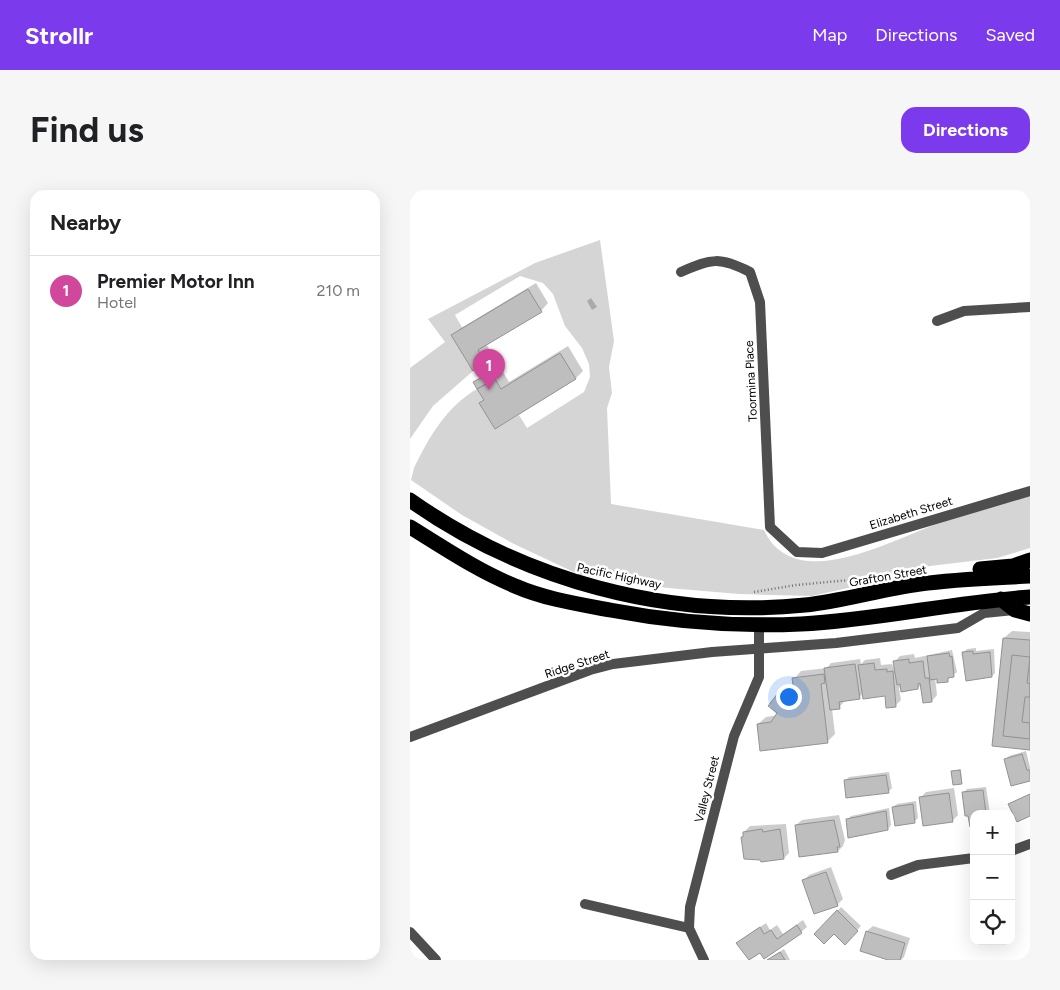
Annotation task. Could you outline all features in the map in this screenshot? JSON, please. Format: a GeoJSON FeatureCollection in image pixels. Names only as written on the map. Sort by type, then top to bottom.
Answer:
{"type":"FeatureCollection","features":[{"type":"Feature","properties":{"kind":"highway","name":"Pacific Highway"},"geometry":{"type":"LineString","coordinates":[[410,500],[444,524],[499,553],[566,579],[617,592],[673,602],[717,606],[782,606]]}},
{"type":"Feature","properties":{"kind":"highway"},"geometry":{"type":"LineString","coordinates":[[410,527],[469,563],[515,586],[539,594],[648,617],[698,623],[803,624],[1030,597]]}},
{"type":"Feature","properties":{"kind":"highway"},"geometry":{"type":"LineString","coordinates":[[920,584],[930,576],[1012,566],[1030,560]]}},
{"type":"Feature","properties":{"kind":"highway","name":"Grafton Street"},"geometry":{"type":"LineString","coordinates":[[782,606],[849,598],[920,584],[1030,576]]}},
{"type":"Feature","properties":{"kind":"highway"},"geometry":{"type":"LineString","coordinates":[[997,600],[1015,610],[1030,614]]}},
{"type":"Feature","properties":{"kind":"street","name":"Toormina Place"},"geometry":{"type":"LineString","coordinates":[[681,272],[698,264],[725,260],[750,272],[760,302],[770,527],[797,552]]}},
{"type":"Feature","properties":{"kind":"street"},"geometry":{"type":"LineString","coordinates":[[937,321],[964,311],[1030,307]]}},
{"type":"Feature","properties":{"kind":"street","name":"Elizabeth Street"},"geometry":{"type":"LineString","coordinates":[[797,552],[822,553],[1030,491]]}},
{"type":"Feature","properties":{"kind":"street"},"geometry":{"type":"LineString","coordinates":[[759,648],[836,642],[958,628],[984,613],[997,600]]}},
{"type":"Feature","properties":{"kind":"street"},"geometry":{"type":"LineString","coordinates":[[984,613],[1003,609],[1015,610]]}},
{"type":"Feature","properties":{"kind":"street","name":"Valley Street"},"geometry":{"type":"LineString","coordinates":[[704,960],[689,928],[690,907],[734,736],[759,677],[759,625]]}},
{"type":"Feature","properties":{"kind":"street","name":"Ridge Street"},"geometry":{"type":"LineString","coordinates":[[410,737],[590,670],[613,664],[759,648]]}},
{"type":"Feature","properties":{"kind":"street"},"geometry":{"type":"LineString","coordinates":[[1015,850],[1030,844]]}},
{"type":"Feature","properties":{"kind":"street"},"geometry":{"type":"LineString","coordinates":[[891,876],[918,865],[970,858]]}},
{"type":"Feature","properties":{"kind":"street"},"geometry":{"type":"LineString","coordinates":[[585,904],[689,928]]}},
{"type":"Feature","properties":{"kind":"street"},"geometry":{"type":"LineString","coordinates":[[410,932],[436,960]]}},
{"type":"Feature","properties":{"kind":"path"},"geometry":{"type":"LineString","coordinates":[[745,594],[796,585],[865,579]]}},
{"type":"Feature","properties":{"kind":"shaded area"},"geometry":{"type":"Polygon","coordinates":[[[600,240],[614,341],[609,367],[612,393],[607,408],[611,504],[764,530],[779,550],[798,559],[822,561],[847,557],[873,549],[942,522],[1030,496],[1030,548],[997,558],[930,566],[883,580],[812,596],[739,594],[668,588],[580,575],[514,544],[462,515],[411,480],[420,456],[440,423],[457,404],[477,389],[484,400],[479,403],[495,429],[519,415],[527,428],[584,392],[590,377],[589,364],[582,348],[565,326],[553,294],[543,283],[520,276],[455,315],[463,329],[452,336],[473,371],[433,406],[410,439],[410,368],[445,342],[428,319],[535,263],[600,240]]]}},
{"type":"Feature","properties":{"kind":"building"},"geometry":{"type":"Polygon","coordinates":[[[528,289],[542,312],[478,350],[486,363],[473,371],[451,335],[528,289]]]}},
{"type":"Feature","properties":{"kind":"building"},"geometry":{"type":"Polygon","coordinates":[[[560,353],[576,379],[495,429],[479,403],[484,400],[477,389],[495,379],[501,389],[560,353]]]}},
{"type":"Feature","properties":{"kind":"building"},"geometry":{"type":"Polygon","coordinates":[[[488,374],[492,381],[477,389],[473,382],[488,374]]]}},
{"type":"Feature","properties":{"kind":"building"},"geometry":{"type":"Polygon","coordinates":[[[1003,638],[1030,640],[1030,750],[992,746],[1003,638]]]}},
{"type":"Feature","properties":{"kind":"building"},"geometry":{"type":"Polygon","coordinates":[[[973,651],[973,654],[990,652],[992,677],[966,681],[962,652],[973,651]]]}},
{"type":"Feature","properties":{"kind":"building"},"geometry":{"type":"Polygon","coordinates":[[[949,653],[950,657],[952,656],[954,677],[948,678],[948,682],[937,683],[937,679],[930,680],[927,656],[949,653]]]}},
{"type":"Feature","properties":{"kind":"building"},"geometry":{"type":"Polygon","coordinates":[[[1012,655],[1030,657],[1027,683],[1030,684],[1030,697],[1025,697],[1022,722],[1030,723],[1030,739],[1003,736],[1012,655]]]}},
{"type":"Feature","properties":{"kind":"building"},"geometry":{"type":"Polygon","coordinates":[[[909,659],[909,663],[923,661],[925,678],[929,678],[932,702],[923,703],[920,683],[918,684],[918,689],[901,692],[900,684],[897,685],[893,661],[909,659]]]}},
{"type":"Feature","properties":{"kind":"building"},"geometry":{"type":"Polygon","coordinates":[[[874,663],[875,670],[887,669],[887,672],[893,671],[896,707],[886,708],[885,696],[863,699],[858,665],[874,663]]]}},
{"type":"Feature","properties":{"kind":"building"},"geometry":{"type":"Polygon","coordinates":[[[855,664],[860,699],[839,702],[840,709],[830,710],[824,668],[855,664]]]}},
{"type":"Feature","properties":{"kind":"building"},"geometry":{"type":"Polygon","coordinates":[[[824,674],[825,683],[821,684],[828,743],[760,751],[757,724],[771,722],[777,713],[768,706],[778,693],[787,701],[794,692],[792,678],[824,674]]]}},
{"type":"Feature","properties":{"kind":"building"},"geometry":{"type":"Polygon","coordinates":[[[1022,754],[1027,770],[1030,770],[1030,781],[1011,786],[1004,759],[1022,754]]]}},
{"type":"Feature","properties":{"kind":"building"},"geometry":{"type":"Polygon","coordinates":[[[960,770],[962,784],[953,785],[951,771],[960,770]]]}},
{"type":"Feature","properties":{"kind":"building"},"geometry":{"type":"Polygon","coordinates":[[[886,775],[889,793],[846,798],[844,780],[886,775]]]}},
{"type":"Feature","properties":{"kind":"building"},"geometry":{"type":"Polygon","coordinates":[[[983,790],[986,810],[970,810],[970,827],[968,816],[965,816],[962,792],[983,790]]]}},
{"type":"Feature","properties":{"kind":"building"},"geometry":{"type":"Polygon","coordinates":[[[949,793],[953,822],[923,826],[919,797],[949,793]]]}},
{"type":"Feature","properties":{"kind":"building"},"geometry":{"type":"Polygon","coordinates":[[[1030,794],[1030,816],[1017,822],[1015,810],[1011,810],[1008,804],[1030,794]]]}},
{"type":"Feature","properties":{"kind":"building"},"geometry":{"type":"Polygon","coordinates":[[[913,804],[915,823],[895,826],[892,807],[913,804]]]}},
{"type":"Feature","properties":{"kind":"building"},"geometry":{"type":"Polygon","coordinates":[[[886,811],[888,830],[848,838],[846,819],[886,811]]]}},
{"type":"Feature","properties":{"kind":"building"},"geometry":{"type":"Polygon","coordinates":[[[834,820],[840,847],[837,847],[838,852],[799,857],[795,825],[834,820]]]}},
{"type":"Feature","properties":{"kind":"building"},"geometry":{"type":"Polygon","coordinates":[[[762,829],[763,832],[780,829],[784,859],[761,862],[760,860],[744,859],[741,837],[743,837],[743,832],[762,829]]]}},
{"type":"Feature","properties":{"kind":"building"},"geometry":{"type":"Polygon","coordinates":[[[826,872],[838,906],[814,914],[802,880],[826,872]]]}},
{"type":"Feature","properties":{"kind":"building"},"geometry":{"type":"Polygon","coordinates":[[[837,910],[858,931],[845,945],[834,934],[824,944],[814,934],[837,910]]]}},
{"type":"Feature","properties":{"kind":"building"},"geometry":{"type":"Polygon","coordinates":[[[797,925],[802,933],[764,959],[760,953],[749,960],[736,943],[760,927],[764,934],[771,930],[777,939],[797,925]]]}},
{"type":"Feature","properties":{"kind":"building"},"geometry":{"type":"Polygon","coordinates":[[[866,931],[905,943],[900,960],[888,960],[860,951],[866,931]]]}},
{"type":"Feature","properties":{"kind":"building"},"geometry":{"type":"Polygon","coordinates":[[[780,952],[785,960],[767,960],[780,952]]]}},
{"type":"Feature","properties":{"kind":"place","name":"Premier Motor Inn"},"geometry":{"type":"Point","coordinates":[489,390]}}]}
